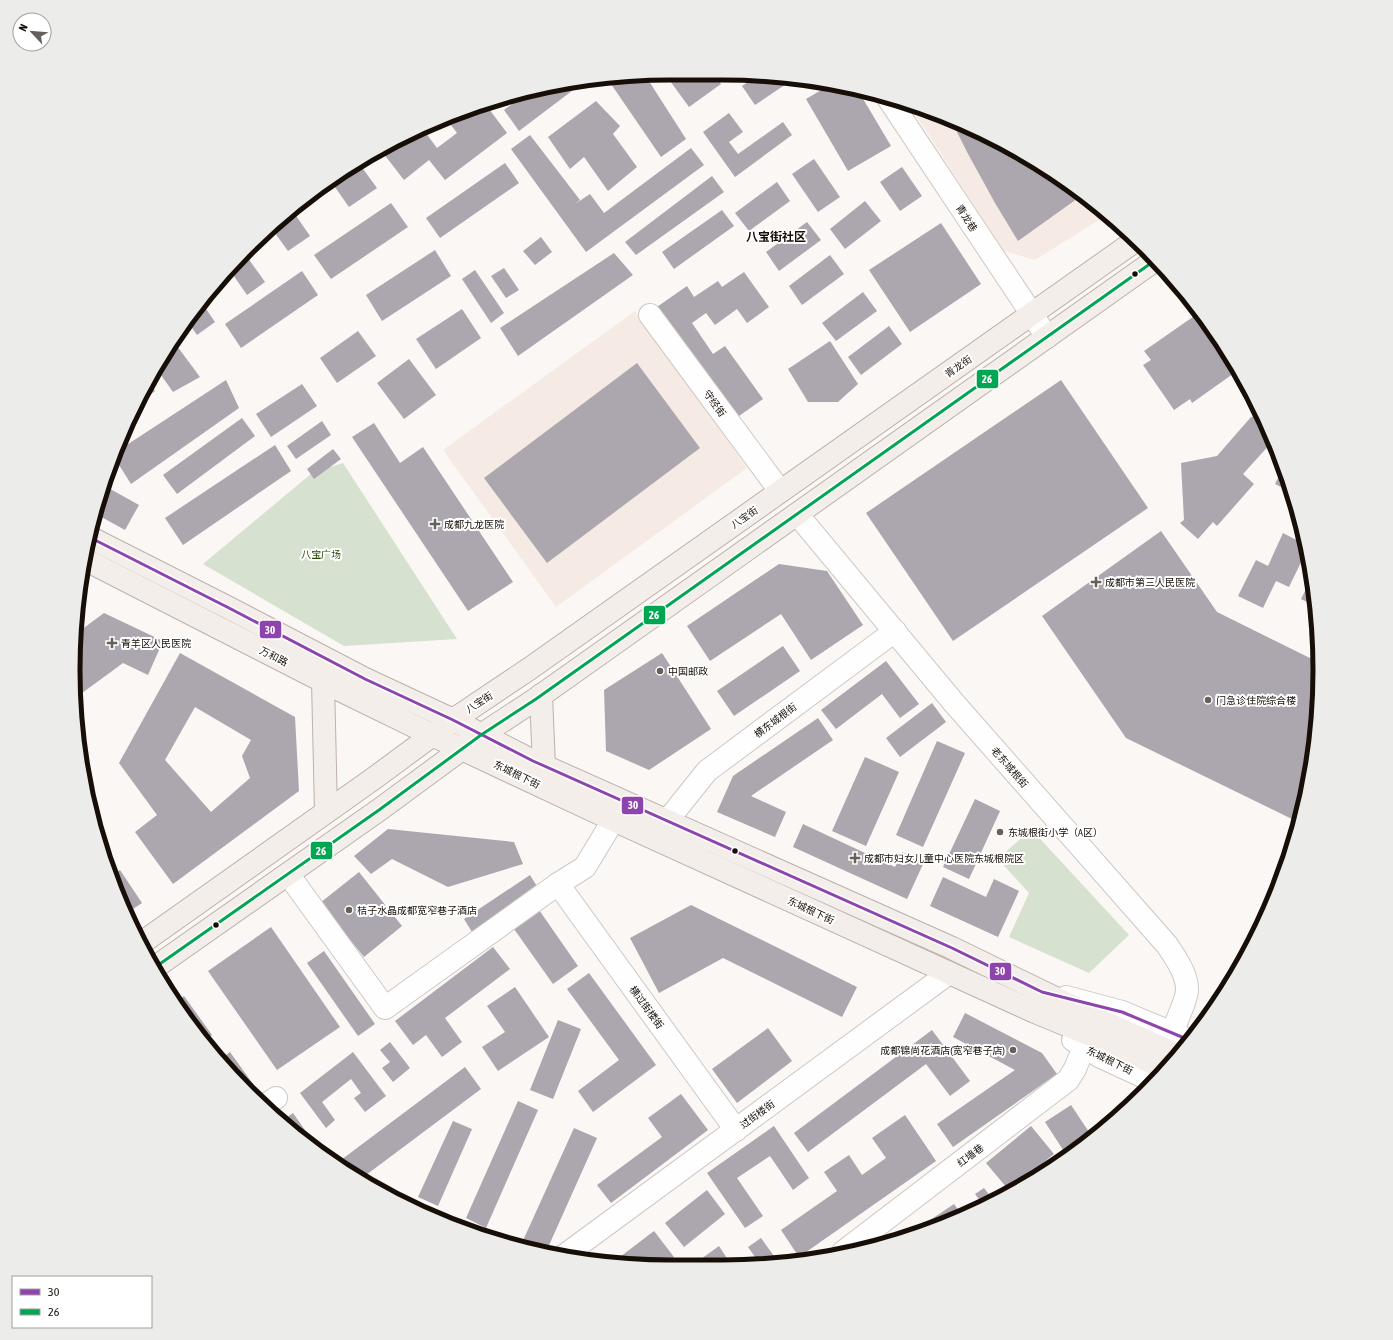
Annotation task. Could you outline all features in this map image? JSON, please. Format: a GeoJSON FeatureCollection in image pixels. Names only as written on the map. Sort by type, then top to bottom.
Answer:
{"type":"FeatureCollection","features":[{"type":"Feature","properties":{"kind":"main road","name":"青龙街"},"geometry":{"type":"LineString","coordinates":[[780,491],[1131,244]]}},
{"type":"Feature","properties":{"kind":"main road"},"geometry":{"type":"LineString","coordinates":[[159,965],[481,735],[541,695],[1150,264]]}},
{"type":"Feature","properties":{"kind":"main road","name":"八宝街"},"geometry":{"type":"LineString","coordinates":[[146,940],[373,779],[453,720],[535,665],[780,491]]}},
{"type":"Feature","properties":{"kind":"main road"},"geometry":{"type":"LineString","coordinates":[[95,540],[365,679],[453,720]]}},
{"type":"Feature","properties":{"kind":"main road","name":"万和路"},"geometry":{"type":"LineString","coordinates":[[90,562],[323,681],[432,735],[463,748]]}},
{"type":"Feature","properties":{"kind":"main road"},"geometry":{"type":"LineString","coordinates":[[323,681],[326,812]]}},
{"type":"Feature","properties":{"kind":"main road"},"geometry":{"type":"LineString","coordinates":[[541,695],[544,766]]}},
{"type":"Feature","properties":{"kind":"main road","name":"东城根下街"},"geometry":{"type":"LineString","coordinates":[[453,720],[544,766],[952,948],[1042,992]]}},
{"type":"Feature","properties":{"kind":"main road","name":"东城根下街"},"geometry":{"type":"LineString","coordinates":[[463,748],[522,778],[1035,1012]]}},
{"type":"Feature","properties":{"kind":"main road"},"geometry":{"type":"LineString","coordinates":[[1042,992],[1172,1053]]}},
{"type":"Feature","properties":{"kind":"main road"},"geometry":{"type":"LineString","coordinates":[[1035,1012],[1103,1040],[1160,1066]]}},
{"type":"Feature","properties":{"kind":"street","name":"青龙巷"},"geometry":{"type":"LineString","coordinates":[[893,105],[1047,337]]}},
{"type":"Feature","properties":{"kind":"street","name":"守经街"},"geometry":{"type":"LineString","coordinates":[[650,315],[780,491]]}},
{"type":"Feature","properties":{"kind":"street","name":"老东城根街"},"geometry":{"type":"LineString","coordinates":[[798,514],[954,703],[1167,945],[1178,961],[1184,975],[1187,991],[1180,1036]]}},
{"type":"Feature","properties":{"kind":"street","name":"横东城根街"},"geometry":{"type":"LineString","coordinates":[[667,821],[707,771],[895,631]]}},
{"type":"Feature","properties":{"kind":"street"},"geometry":{"type":"LineString","coordinates":[[288,874],[385,1008],[558,884],[585,867],[614,820]]}},
{"type":"Feature","properties":{"kind":"street","name":"横过街楼街"},"geometry":{"type":"LineString","coordinates":[[558,884],[736,1130]]}},
{"type":"Feature","properties":{"kind":"street","name":"过街楼街"},"geometry":{"type":"LineString","coordinates":[[570,1251],[949,973]]}},
{"type":"Feature","properties":{"kind":"street","name":"东城根下街"},"geometry":{"type":"LineString","coordinates":[[1042,992],[1122,1012],[1180,1036]]}},
{"type":"Feature","properties":{"kind":"street","name":"东城根下街"},"geometry":{"type":"LineString","coordinates":[[1035,1012],[1099,1056],[1148,1079]]}},
{"type":"Feature","properties":{"kind":"street","name":"红墙巷"},"geometry":{"type":"LineString","coordinates":[[851,1246],[1068,1080],[1075,1069],[1084,1047]]}},
{"type":"Feature","properties":{"kind":"shaded area"},"geometry":{"type":"Polygon","coordinates":[[[913,111],[984,141],[1018,159],[1051,179],[1102,218],[1035,260],[1004,251],[913,111]]]}},
{"type":"Feature","properties":{"kind":"shaded area"},"geometry":{"type":"Polygon","coordinates":[[[635,311],[747,468],[556,607],[443,450],[635,311]]]}},
{"type":"Feature","properties":{"kind":"green space","name":"八宝广场"},"geometry":{"type":"Polygon","coordinates":[[[343,463],[457,639],[344,646],[203,564],[312,473],[343,463]]]}},
{"type":"Feature","properties":{"kind":"green space"},"geometry":{"type":"Polygon","coordinates":[[[1031,829],[1129,935],[1089,973],[1009,937],[1029,893],[998,859],[1031,829]]]}},
{"type":"Feature","properties":{"kind":"building"},"geometry":{"type":"Polygon","coordinates":[[[669,80],[718,80],[721,84],[689,107],[669,80]]]}},
{"type":"Feature","properties":{"kind":"building"},"geometry":{"type":"Polygon","coordinates":[[[649,81],[686,139],[661,157],[611,84],[649,81]]]}},
{"type":"Feature","properties":{"kind":"building"},"geometry":{"type":"Polygon","coordinates":[[[750,81],[787,84],[755,105],[742,86],[750,81]]]}},
{"type":"Feature","properties":{"kind":"building"},"geometry":{"type":"Polygon","coordinates":[[[576,88],[519,131],[504,110],[517,100],[576,88]]]}},
{"type":"Feature","properties":{"kind":"building"},"geometry":{"type":"Polygon","coordinates":[[[824,89],[862,97],[891,146],[848,171],[806,99],[824,89]]]}},
{"type":"Feature","properties":{"kind":"building"},"geometry":{"type":"Polygon","coordinates":[[[596,101],[620,126],[613,134],[637,167],[608,191],[584,157],[570,169],[548,137],[596,101]]]}},
{"type":"Feature","properties":{"kind":"building"},"geometry":{"type":"Polygon","coordinates":[[[489,108],[507,133],[445,180],[429,160],[404,180],[384,154],[426,133],[437,148],[457,133],[449,123],[489,108]]]}},
{"type":"Feature","properties":{"kind":"building"},"geometry":{"type":"Polygon","coordinates":[[[729,113],[743,132],[729,142],[738,154],[783,122],[792,135],[735,177],[703,132],[729,113]]]}},
{"type":"Feature","properties":{"kind":"building"},"geometry":{"type":"Polygon","coordinates":[[[955,128],[1018,159],[1051,179],[1077,199],[1018,241],[967,152],[955,128]]]}},
{"type":"Feature","properties":{"kind":"building"},"geometry":{"type":"Polygon","coordinates":[[[530,135],[580,200],[575,204],[590,194],[604,213],[691,148],[704,165],[586,252],[511,149],[530,135]]]}},
{"type":"Feature","properties":{"kind":"building"},"geometry":{"type":"Polygon","coordinates":[[[814,159],[840,197],[818,212],[792,174],[814,159]]]}},
{"type":"Feature","properties":{"kind":"building"},"geometry":{"type":"Polygon","coordinates":[[[505,163],[519,183],[440,238],[426,218],[505,163]]]}},
{"type":"Feature","properties":{"kind":"building"},"geometry":{"type":"Polygon","coordinates":[[[362,167],[377,188],[349,207],[334,185],[362,167]]]}},
{"type":"Feature","properties":{"kind":"building"},"geometry":{"type":"Polygon","coordinates":[[[902,167],[922,196],[900,211],[880,182],[902,167]]]}},
{"type":"Feature","properties":{"kind":"building"},"geometry":{"type":"Polygon","coordinates":[[[712,176],[724,192],[636,255],[625,242],[712,176]]]}},
{"type":"Feature","properties":{"kind":"building"},"geometry":{"type":"Polygon","coordinates":[[[777,182],[790,201],[749,231],[735,213],[777,182]]]}},
{"type":"Feature","properties":{"kind":"building"},"geometry":{"type":"Polygon","coordinates":[[[865,201],[881,221],[845,249],[830,229],[865,201]]]}},
{"type":"Feature","properties":{"kind":"building"},"geometry":{"type":"Polygon","coordinates":[[[391,203],[408,227],[331,279],[314,255],[391,203]]]}},
{"type":"Feature","properties":{"kind":"building"},"geometry":{"type":"Polygon","coordinates":[[[722,210],[734,226],[674,269],[662,252],[722,210]]]}},
{"type":"Feature","properties":{"kind":"building"},"geometry":{"type":"Polygon","coordinates":[[[295,215],[310,236],[288,251],[274,232],[295,215]]]}},
{"type":"Feature","properties":{"kind":"building"},"geometry":{"type":"Polygon","coordinates":[[[807,222],[821,240],[779,271],[766,252],[807,222]]]}},
{"type":"Feature","properties":{"kind":"building"},"geometry":{"type":"Polygon","coordinates":[[[941,223],[981,284],[910,332],[869,270],[941,223]]]}},
{"type":"Feature","properties":{"kind":"building"},"geometry":{"type":"Polygon","coordinates":[[[541,237],[552,252],[535,265],[523,251],[541,237]]]}},
{"type":"Feature","properties":{"kind":"building"},"geometry":{"type":"Polygon","coordinates":[[[435,250],[451,276],[382,321],[366,295],[435,250]]]}},
{"type":"Feature","properties":{"kind":"building"},"geometry":{"type":"Polygon","coordinates":[[[614,253],[633,275],[518,356],[500,328],[614,253]]]}},
{"type":"Feature","properties":{"kind":"building"},"geometry":{"type":"Polygon","coordinates":[[[830,255],[844,274],[802,305],[789,286],[830,255]]]}},
{"type":"Feature","properties":{"kind":"building"},"geometry":{"type":"Polygon","coordinates":[[[248,258],[265,282],[247,295],[233,274],[248,258]]]}},
{"type":"Feature","properties":{"kind":"building"},"geometry":{"type":"Polygon","coordinates":[[[504,268],[519,290],[506,298],[491,276],[504,268]]]}},
{"type":"Feature","properties":{"kind":"building"},"geometry":{"type":"Polygon","coordinates":[[[475,270],[504,313],[491,323],[462,279],[475,270]]]}},
{"type":"Feature","properties":{"kind":"building"},"geometry":{"type":"Polygon","coordinates":[[[302,271],[318,295],[241,348],[225,324],[302,271]]]}},
{"type":"Feature","properties":{"kind":"building"},"geometry":{"type":"Polygon","coordinates":[[[744,272],[769,307],[747,323],[737,309],[715,325],[706,313],[692,323],[713,354],[725,346],[763,399],[732,421],[654,309],[687,286],[694,297],[718,281],[722,287],[744,272]]]}},
{"type":"Feature","properties":{"kind":"building"},"geometry":{"type":"Polygon","coordinates":[[[863,292],[877,311],[836,341],[822,323],[863,292]]]}},
{"type":"Feature","properties":{"kind":"building"},"geometry":{"type":"Polygon","coordinates":[[[205,307],[215,322],[197,335],[191,326],[205,307]]]}},
{"type":"Feature","properties":{"kind":"building"},"geometry":{"type":"Polygon","coordinates":[[[462,309],[481,338],[436,369],[416,339],[462,309]]]}},
{"type":"Feature","properties":{"kind":"building"},"geometry":{"type":"Polygon","coordinates":[[[1195,316],[1214,342],[1233,374],[1192,403],[1190,399],[1174,410],[1143,365],[1151,360],[1144,351],[1195,316]]]}},
{"type":"Feature","properties":{"kind":"building"},"geometry":{"type":"Polygon","coordinates":[[[889,326],[902,344],[861,375],[848,357],[889,326]]]}},
{"type":"Feature","properties":{"kind":"building"},"geometry":{"type":"Polygon","coordinates":[[[358,331],[376,356],[337,383],[320,358],[358,331]]]}},
{"type":"Feature","properties":{"kind":"building"},"geometry":{"type":"Polygon","coordinates":[[[830,341],[858,384],[838,402],[808,402],[788,369],[830,341]]]}},
{"type":"Feature","properties":{"kind":"building"},"geometry":{"type":"Polygon","coordinates":[[[177,346],[200,377],[173,392],[160,374],[177,346]]]}},
{"type":"Feature","properties":{"kind":"building"},"geometry":{"type":"Polygon","coordinates":[[[409,359],[436,395],[404,419],[377,383],[409,359]]]}},
{"type":"Feature","properties":{"kind":"building"},"geometry":{"type":"Polygon","coordinates":[[[637,363],[700,448],[547,563],[484,478],[637,363]]]}},
{"type":"Feature","properties":{"kind":"building"},"geometry":{"type":"Polygon","coordinates":[[[226,380],[239,408],[131,484],[118,463],[124,447],[226,380]]]}},
{"type":"Feature","properties":{"kind":"building"},"geometry":{"type":"Polygon","coordinates":[[[1061,380],[1148,508],[953,641],[866,513],[1061,380]]]}},
{"type":"Feature","properties":{"kind":"building"},"geometry":{"type":"Polygon","coordinates":[[[302,384],[317,406],[271,437],[256,414],[302,384]]]}},
{"type":"Feature","properties":{"kind":"building"},"geometry":{"type":"Polygon","coordinates":[[[153,387],[155,391],[148,397],[153,387]]]}},
{"type":"Feature","properties":{"kind":"building"},"geometry":{"type":"Polygon","coordinates":[[[1255,416],[1269,446],[1243,474],[1254,484],[1217,526],[1213,522],[1198,539],[1180,523],[1184,520],[1181,463],[1217,456],[1251,417],[1255,416]]]}},
{"type":"Feature","properties":{"kind":"building"},"geometry":{"type":"Polygon","coordinates":[[[242,418],[255,436],[177,494],[163,475],[242,418]]]}},
{"type":"Feature","properties":{"kind":"building"},"geometry":{"type":"Polygon","coordinates":[[[322,421],[331,435],[296,459],[287,446],[322,421]]]}},
{"type":"Feature","properties":{"kind":"building"},"geometry":{"type":"Polygon","coordinates":[[[374,423],[400,463],[423,447],[513,582],[468,611],[352,437],[374,423]]]}},
{"type":"Feature","properties":{"kind":"building"},"geometry":{"type":"Polygon","coordinates":[[[275,445],[291,471],[183,545],[165,518],[275,445]]]}},
{"type":"Feature","properties":{"kind":"building"},"geometry":{"type":"Polygon","coordinates":[[[333,449],[341,459],[314,479],[307,469],[333,449]]]}},
{"type":"Feature","properties":{"kind":"building"},"geometry":{"type":"Polygon","coordinates":[[[1280,474],[1285,489],[1275,484],[1280,474]]]}},
{"type":"Feature","properties":{"kind":"building"},"geometry":{"type":"Polygon","coordinates":[[[109,488],[139,505],[125,530],[100,516],[109,488]]]}},
{"type":"Feature","properties":{"kind":"building","name":"门急诊住院综合楼"},"geometry":{"type":"Polygon","coordinates":[[[1161,531],[1217,612],[1313,659],[1312,709],[1308,747],[1302,785],[1294,820],[1126,738],[1042,616],[1161,531]]]}},
{"type":"Feature","properties":{"kind":"building"},"geometry":{"type":"Polygon","coordinates":[[[1283,533],[1299,541],[1303,559],[1289,587],[1276,581],[1263,608],[1238,596],[1256,560],[1268,566],[1283,533]]]}},
{"type":"Feature","properties":{"kind":"building"},"geometry":{"type":"Polygon","coordinates":[[[779,564],[827,571],[863,625],[811,660],[781,614],[710,661],[687,626],[779,564]]]}},
{"type":"Feature","properties":{"kind":"building"},"geometry":{"type":"Polygon","coordinates":[[[1307,587],[1309,603],[1301,599],[1307,587]]]}},
{"type":"Feature","properties":{"kind":"building","name":"青羊区人民医院"},"geometry":{"type":"Polygon","coordinates":[[[104,613],[163,641],[148,675],[123,663],[81,694],[81,630],[104,613]]]}},
{"type":"Feature","properties":{"kind":"building"},"geometry":{"type":"Polygon","coordinates":[[[783,646],[800,671],[734,716],[717,691],[783,646]]]}},
{"type":"Feature","properties":{"kind":"building"},"geometry":{"type":"Polygon","coordinates":[[[180,653],[295,717],[299,791],[173,884],[135,832],[157,815],[119,763],[180,653]],[[195,707],[165,760],[211,812],[250,778],[242,756],[251,740],[195,707]]]}},
{"type":"Feature","properties":{"kind":"building"},"geometry":{"type":"Polygon","coordinates":[[[662,653],[711,729],[649,770],[606,751],[604,690],[662,653]]]}},
{"type":"Feature","properties":{"kind":"building"},"geometry":{"type":"Polygon","coordinates":[[[886,661],[919,704],[900,718],[882,694],[836,729],[821,710],[886,661]]]}},
{"type":"Feature","properties":{"kind":"building"},"geometry":{"type":"Polygon","coordinates":[[[932,703],[946,722],[900,757],[886,738],[932,703]]]}},
{"type":"Feature","properties":{"kind":"building"},"geometry":{"type":"Polygon","coordinates":[[[818,718],[833,740],[751,796],[786,812],[775,837],[717,812],[733,776],[818,718]]]}},
{"type":"Feature","properties":{"kind":"building"},"geometry":{"type":"Polygon","coordinates":[[[937,741],[965,753],[923,847],[896,835],[937,741]]]}},
{"type":"Feature","properties":{"kind":"building"},"geometry":{"type":"Polygon","coordinates":[[[865,757],[899,772],[866,846],[832,831],[865,757]]]}},
{"type":"Feature","properties":{"kind":"building"},"geometry":{"type":"Polygon","coordinates":[[[975,799],[1000,811],[969,879],[943,867],[975,799]]]}},
{"type":"Feature","properties":{"kind":"building","name":"成都市妇女儿童中心医院东城根院区"},"geometry":{"type":"Polygon","coordinates":[[[803,824],[895,867],[902,852],[924,862],[907,899],[793,847],[803,824]]]}},
{"type":"Feature","properties":{"kind":"building"},"geometry":{"type":"Polygon","coordinates":[[[388,829],[514,842],[523,864],[448,887],[392,859],[371,874],[354,856],[388,829]]]}},
{"type":"Feature","properties":{"kind":"building"},"geometry":{"type":"Polygon","coordinates":[[[107,847],[112,853],[110,855],[107,847]]]}},
{"type":"Feature","properties":{"kind":"building"},"geometry":{"type":"Polygon","coordinates":[[[120,870],[142,903],[131,910],[125,896],[116,873],[120,870]]]}},
{"type":"Feature","properties":{"kind":"building"},"geometry":{"type":"Polygon","coordinates":[[[359,872],[402,926],[364,957],[320,903],[359,872]]]}},
{"type":"Feature","properties":{"kind":"building"},"geometry":{"type":"Polygon","coordinates":[[[530,875],[538,888],[472,932],[464,919],[530,875]]]}},
{"type":"Feature","properties":{"kind":"building"},"geometry":{"type":"Polygon","coordinates":[[[943,877],[986,897],[994,879],[1019,891],[998,937],[930,906],[943,877]]]}},
{"type":"Feature","properties":{"kind":"building"},"geometry":{"type":"Polygon","coordinates":[[[691,905],[857,987],[842,1017],[723,958],[659,993],[630,938],[691,905]]]}},
{"type":"Feature","properties":{"kind":"building"},"geometry":{"type":"Polygon","coordinates":[[[539,910],[578,966],[553,984],[514,929],[539,910]]]}},
{"type":"Feature","properties":{"kind":"building"},"geometry":{"type":"Polygon","coordinates":[[[271,927],[340,1027],[277,1070],[208,971],[271,927]]]}},
{"type":"Feature","properties":{"kind":"building"},"geometry":{"type":"Polygon","coordinates":[[[493,947],[510,969],[445,1018],[462,1042],[442,1057],[426,1035],[413,1045],[395,1021],[493,947]]]}},
{"type":"Feature","properties":{"kind":"building"},"geometry":{"type":"Polygon","coordinates":[[[324,951],[375,1024],[358,1036],[307,963],[324,951]]]}},
{"type":"Feature","properties":{"kind":"building"},"geometry":{"type":"Polygon","coordinates":[[[589,973],[656,1065],[593,1112],[578,1091],[619,1060],[567,989],[589,973]]]}},
{"type":"Feature","properties":{"kind":"building"},"geometry":{"type":"Polygon","coordinates":[[[515,987],[549,1037],[498,1071],[482,1047],[505,1032],[487,1006],[515,987]]]}},
{"type":"Feature","properties":{"kind":"building"},"geometry":{"type":"Polygon","coordinates":[[[184,996],[212,1035],[209,1037],[180,999],[184,996]]]}},
{"type":"Feature","properties":{"kind":"building"},"geometry":{"type":"Polygon","coordinates":[[[965,1013],[1042,1053],[1057,1074],[953,1147],[937,1124],[1015,1070],[953,1037],[965,1013]]]}},
{"type":"Feature","properties":{"kind":"building"},"geometry":{"type":"Polygon","coordinates":[[[558,1020],[581,1029],[553,1099],[530,1090],[558,1020]]]}},
{"type":"Feature","properties":{"kind":"building"},"geometry":{"type":"Polygon","coordinates":[[[768,1028],[792,1061],[737,1103],[712,1069],[768,1028]]]}},
{"type":"Feature","properties":{"kind":"building"},"geometry":{"type":"Polygon","coordinates":[[[932,1030],[970,1081],[950,1096],[926,1064],[808,1152],[794,1133],[932,1030]]]}},
{"type":"Feature","properties":{"kind":"building"},"geometry":{"type":"Polygon","coordinates":[[[390,1042],[410,1068],[393,1082],[382,1068],[390,1062],[380,1050],[390,1042]]]}},
{"type":"Feature","properties":{"kind":"building"},"geometry":{"type":"Polygon","coordinates":[[[230,1052],[253,1084],[252,1085],[224,1057],[230,1052]]]}},
{"type":"Feature","properties":{"kind":"building"},"geometry":{"type":"Polygon","coordinates":[[[353,1052],[386,1096],[365,1112],[354,1098],[361,1093],[351,1079],[322,1102],[335,1120],[326,1128],[300,1093],[353,1052]]]}},
{"type":"Feature","properties":{"kind":"building"},"geometry":{"type":"Polygon","coordinates":[[[465,1067],[481,1089],[366,1175],[341,1160],[465,1067]]]}},
{"type":"Feature","properties":{"kind":"building"},"geometry":{"type":"Polygon","coordinates":[[[681,1094],[708,1130],[611,1203],[597,1185],[662,1137],[648,1118],[681,1094]]]}},
{"type":"Feature","properties":{"kind":"building"},"geometry":{"type":"Polygon","coordinates":[[[518,1101],[538,1110],[486,1228],[466,1218],[518,1101]]]}},
{"type":"Feature","properties":{"kind":"building"},"geometry":{"type":"Polygon","coordinates":[[[1071,1105],[1089,1132],[1064,1151],[1045,1122],[1071,1105]]]}},
{"type":"Feature","properties":{"kind":"building"},"geometry":{"type":"Polygon","coordinates":[[[293,1113],[310,1137],[286,1118],[293,1113]]]}},
{"type":"Feature","properties":{"kind":"building"},"geometry":{"type":"Polygon","coordinates":[[[905,1115],[936,1161],[802,1255],[798,1255],[781,1230],[837,1191],[824,1172],[849,1155],[862,1175],[886,1158],[872,1138],[905,1115]]]}},
{"type":"Feature","properties":{"kind":"building"},"geometry":{"type":"Polygon","coordinates":[[[453,1121],[472,1129],[438,1206],[418,1197],[453,1121]]]}},
{"type":"Feature","properties":{"kind":"building"},"geometry":{"type":"Polygon","coordinates":[[[774,1126],[809,1178],[793,1190],[770,1156],[737,1178],[763,1216],[745,1228],[707,1173],[774,1126]]]}},
{"type":"Feature","properties":{"kind":"building"},"geometry":{"type":"Polygon","coordinates":[[[1031,1126],[1054,1154],[1035,1171],[1018,1181],[1017,1179],[1006,1187],[986,1163],[1031,1126]]]}},
{"type":"Feature","properties":{"kind":"building"},"geometry":{"type":"Polygon","coordinates":[[[574,1128],[597,1138],[548,1247],[523,1241],[574,1128]]]}},
{"type":"Feature","properties":{"kind":"building"},"geometry":{"type":"Polygon","coordinates":[[[984,1188],[990,1196],[980,1201],[975,1194],[984,1188]]]}},
{"type":"Feature","properties":{"kind":"building"},"geometry":{"type":"Polygon","coordinates":[[[707,1190],[725,1214],[684,1247],[665,1223],[707,1190]]]}},
{"type":"Feature","properties":{"kind":"building"},"geometry":{"type":"Polygon","coordinates":[[[954,1204],[959,1211],[949,1215],[922,1225],[954,1204]]]}},
{"type":"Feature","properties":{"kind":"building"},"geometry":{"type":"Polygon","coordinates":[[[654,1231],[674,1257],[670,1260],[619,1258],[654,1231]]]}},
{"type":"Feature","properties":{"kind":"building"},"geometry":{"type":"Polygon","coordinates":[[[761,1238],[775,1258],[757,1259],[748,1247],[761,1238]]]}},
{"type":"Feature","properties":{"kind":"building"},"geometry":{"type":"Polygon","coordinates":[[[719,1246],[728,1260],[702,1260],[719,1246]]]}},
{"type":"Feature","properties":{"kind":"transit line","name":"26"},"geometry":{"type":"LineString","coordinates":[[159,965],[379,810],[481,735],[536,699],[1150,264]]}},
{"type":"Feature","properties":{"kind":"transit line","name":"30"},"geometry":{"type":"LineString","coordinates":[[95,540],[365,679],[453,720],[533,761],[952,948],[1042,992],[1122,1012],[1184,1038]]}},
{"type":"Feature","properties":{"kind":"place","name":"成都九龙医院"},"geometry":{"type":"Point","coordinates":[435,524]}},
{"type":"Feature","properties":{"kind":"place","name":"成都市第三人民医院"},"geometry":{"type":"Point","coordinates":[1096,582]}},
{"type":"Feature","properties":{"kind":"place","name":"青羊区人民医院"},"geometry":{"type":"Point","coordinates":[112,643]}},
{"type":"Feature","properties":{"kind":"place","name":"中国邮政"},"geometry":{"type":"Point","coordinates":[660,671]}},
{"type":"Feature","properties":{"kind":"place","name":"门急诊住院综合楼"},"geometry":{"type":"Point","coordinates":[1208,700]}},
{"type":"Feature","properties":{"kind":"place","name":"东城根街小学（A区）"},"geometry":{"type":"Point","coordinates":[1000,832]}},
{"type":"Feature","properties":{"kind":"place","name":"成都市妇女儿童中心医院东城根院区"},"geometry":{"type":"Point","coordinates":[855,858]}},
{"type":"Feature","properties":{"kind":"place","name":"桔子水晶成都宽窄巷子酒店"},"geometry":{"type":"Point","coordinates":[349,910]}},
{"type":"Feature","properties":{"kind":"place","name":"成都锦尚花酒店(宽窄巷子店)"},"geometry":{"type":"Point","coordinates":[1013,1050]}},
{"type":"Feature","properties":{"kind":"district","name":"八宝街社区"},"geometry":{"type":"Point","coordinates":[776,237]}}]}
